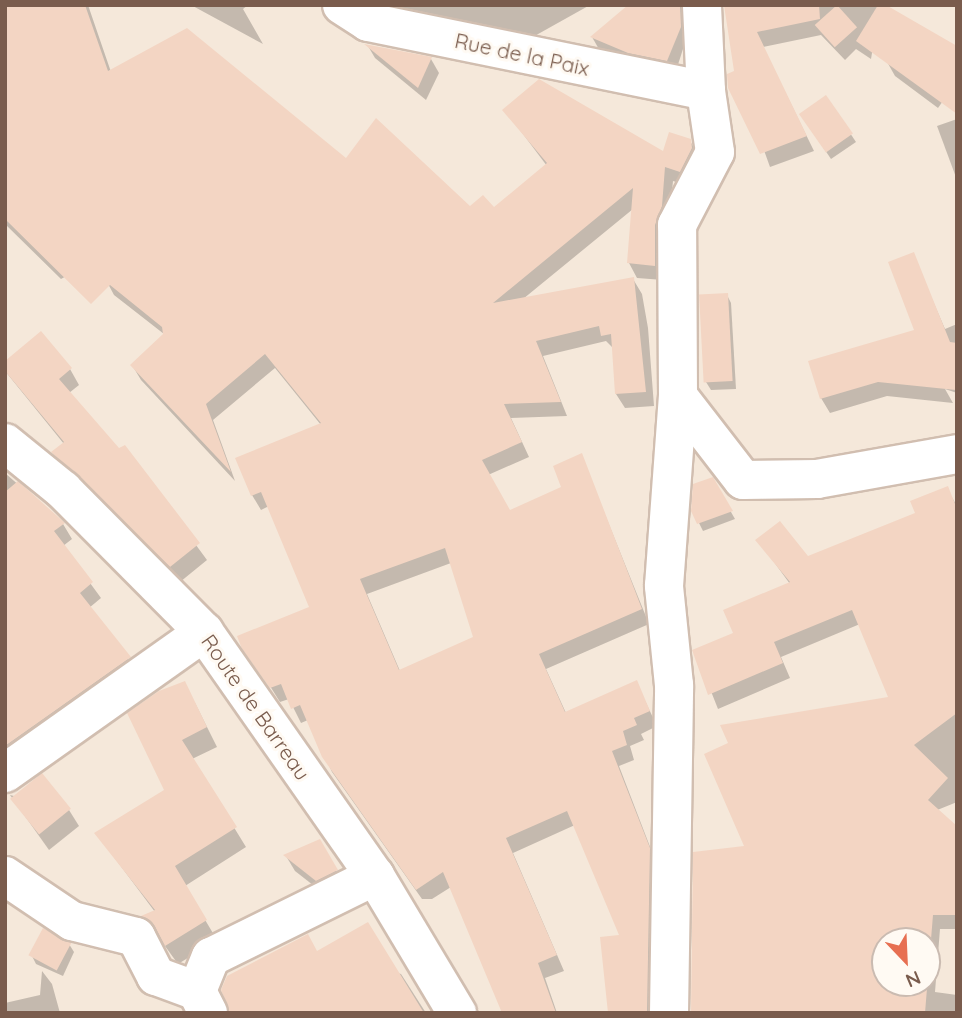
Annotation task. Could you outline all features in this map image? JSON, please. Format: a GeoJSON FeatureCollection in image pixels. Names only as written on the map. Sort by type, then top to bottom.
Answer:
{"type":"FeatureCollection","features":[{"type":"Feature","properties":{"kind":"street","name":"Rue de la Paix"},"geometry":{"type":"LineString","coordinates":[[342,5],[368,22],[706,92]]}},
{"type":"Feature","properties":{"kind":"street"},"geometry":{"type":"LineString","coordinates":[[669,1013],[674,685],[664,586],[677,396],[677,225],[715,152],[706,92],[702,5]]}},
{"type":"Feature","properties":{"kind":"street"},"geometry":{"type":"LineString","coordinates":[[677,396],[743,480],[817,479],[957,454]]}},
{"type":"Feature","properties":{"kind":"street","name":"Route de Barreau"},"geometry":{"type":"LineString","coordinates":[[5,443],[63,490],[204,632],[375,876],[457,1013]]}},
{"type":"Feature","properties":{"kind":"street"},"geometry":{"type":"LineString","coordinates":[[5,774],[204,632]]}},
{"type":"Feature","properties":{"kind":"street"},"geometry":{"type":"LineString","coordinates":[[5,876],[72,921],[136,937],[156,976],[203,1002],[211,957],[375,876]]}},
{"type":"Feature","properties":{"kind":"shaded area"},"geometry":{"type":"Polygon","coordinates":[[[5,5],[957,5],[957,1013],[5,1013],[5,5]]]}},
{"type":"Feature","properties":{"kind":"building"},"geometry":{"type":"Polygon","coordinates":[[[5,5],[85,5],[108,71],[187,28],[346,158],[376,118],[470,206],[483,195],[494,207],[547,163],[502,110],[539,79],[663,151],[669,132],[691,139],[692,148],[680,172],[665,167],[662,206],[655,225],[655,266],[627,263],[633,188],[493,303],[634,277],[646,392],[615,394],[611,334],[601,336],[599,326],[536,341],[561,402],[504,404],[522,442],[482,460],[510,510],[561,487],[553,466],[582,453],[642,609],[539,654],[565,712],[637,680],[650,711],[634,718],[637,725],[623,731],[627,745],[612,751],[650,848],[647,1013],[608,1013],[600,937],[619,935],[567,811],[506,838],[557,955],[538,963],[556,1013],[502,1013],[443,872],[416,890],[322,757],[300,705],[291,709],[281,684],[270,688],[242,649],[237,636],[309,607],[261,492],[251,496],[235,458],[321,423],[265,354],[206,404],[231,472],[130,365],[163,334],[162,327],[110,285],[91,304],[5,219],[5,5]],[[445,548],[360,579],[399,670],[473,637],[445,548]]]}},
{"type":"Feature","properties":{"kind":"building"},"geometry":{"type":"Polygon","coordinates":[[[628,5],[680,5],[681,27],[667,61],[628,53],[590,37],[628,5]]]}},
{"type":"Feature","properties":{"kind":"building"},"geometry":{"type":"Polygon","coordinates":[[[724,5],[819,5],[820,19],[757,32],[807,136],[760,154],[728,88],[727,74],[734,71],[724,5]]]}},
{"type":"Feature","properties":{"kind":"building"},"geometry":{"type":"Polygon","coordinates":[[[837,5],[857,27],[835,47],[815,25],[837,5]]]}},
{"type":"Feature","properties":{"kind":"building"},"geometry":{"type":"Polygon","coordinates":[[[878,5],[886,5],[957,46],[957,114],[856,41],[878,5]]]}},
{"type":"Feature","properties":{"kind":"building"},"geometry":{"type":"Polygon","coordinates":[[[364,44],[432,57],[418,88],[364,44]]]}},
{"type":"Feature","properties":{"kind":"building"},"geometry":{"type":"Polygon","coordinates":[[[826,95],[853,134],[826,152],[799,114],[826,95]]]}},
{"type":"Feature","properties":{"kind":"building"},"geometry":{"type":"Polygon","coordinates":[[[914,252],[950,342],[957,343],[956,390],[878,382],[820,399],[808,361],[914,330],[888,262],[914,252]]]}},
{"type":"Feature","properties":{"kind":"building"},"geometry":{"type":"Polygon","coordinates":[[[728,293],[733,381],[704,382],[699,295],[728,293]]]}},
{"type":"Feature","properties":{"kind":"building"},"geometry":{"type":"Polygon","coordinates":[[[41,331],[72,368],[59,379],[119,448],[125,445],[200,543],[170,567],[51,452],[64,442],[5,371],[5,361],[41,331]]]}},
{"type":"Feature","properties":{"kind":"building"},"geometry":{"type":"Polygon","coordinates":[[[713,477],[733,511],[697,524],[691,511],[693,484],[713,477]]]}},
{"type":"Feature","properties":{"kind":"building"},"geometry":{"type":"Polygon","coordinates":[[[18,481],[65,523],[54,531],[93,582],[80,593],[131,657],[5,746],[5,492],[18,481]]]}},
{"type":"Feature","properties":{"kind":"building"},"geometry":{"type":"Polygon","coordinates":[[[948,486],[957,509],[957,713],[914,745],[948,778],[928,800],[957,826],[957,915],[933,915],[932,927],[871,927],[871,997],[926,997],[925,1013],[691,1013],[693,852],[744,846],[704,754],[728,743],[720,725],[888,697],[852,610],[774,642],[783,663],[708,695],[692,650],[733,633],[723,610],[790,582],[755,540],[780,521],[808,556],[915,513],[910,501],[948,486]]]}},
{"type":"Feature","properties":{"kind":"building"},"geometry":{"type":"Polygon","coordinates":[[[185,681],[207,727],[182,740],[237,827],[175,866],[207,920],[165,946],[155,927],[141,916],[155,910],[94,833],[164,790],[127,713],[159,691],[185,681]]]}},
{"type":"Feature","properties":{"kind":"building"},"geometry":{"type":"Polygon","coordinates":[[[42,773],[71,809],[39,835],[10,799],[42,773]]]}},
{"type":"Feature","properties":{"kind":"building"},"geometry":{"type":"Polygon","coordinates":[[[320,839],[338,870],[316,881],[283,855],[320,839]]]}},
{"type":"Feature","properties":{"kind":"building"},"geometry":{"type":"Polygon","coordinates":[[[368,922],[424,1013],[230,1013],[221,990],[227,976],[308,934],[317,951],[368,922]]]}},
{"type":"Feature","properties":{"kind":"building"},"geometry":{"type":"Polygon","coordinates":[[[43,928],[71,943],[57,970],[28,955],[43,928]]]}}]}
